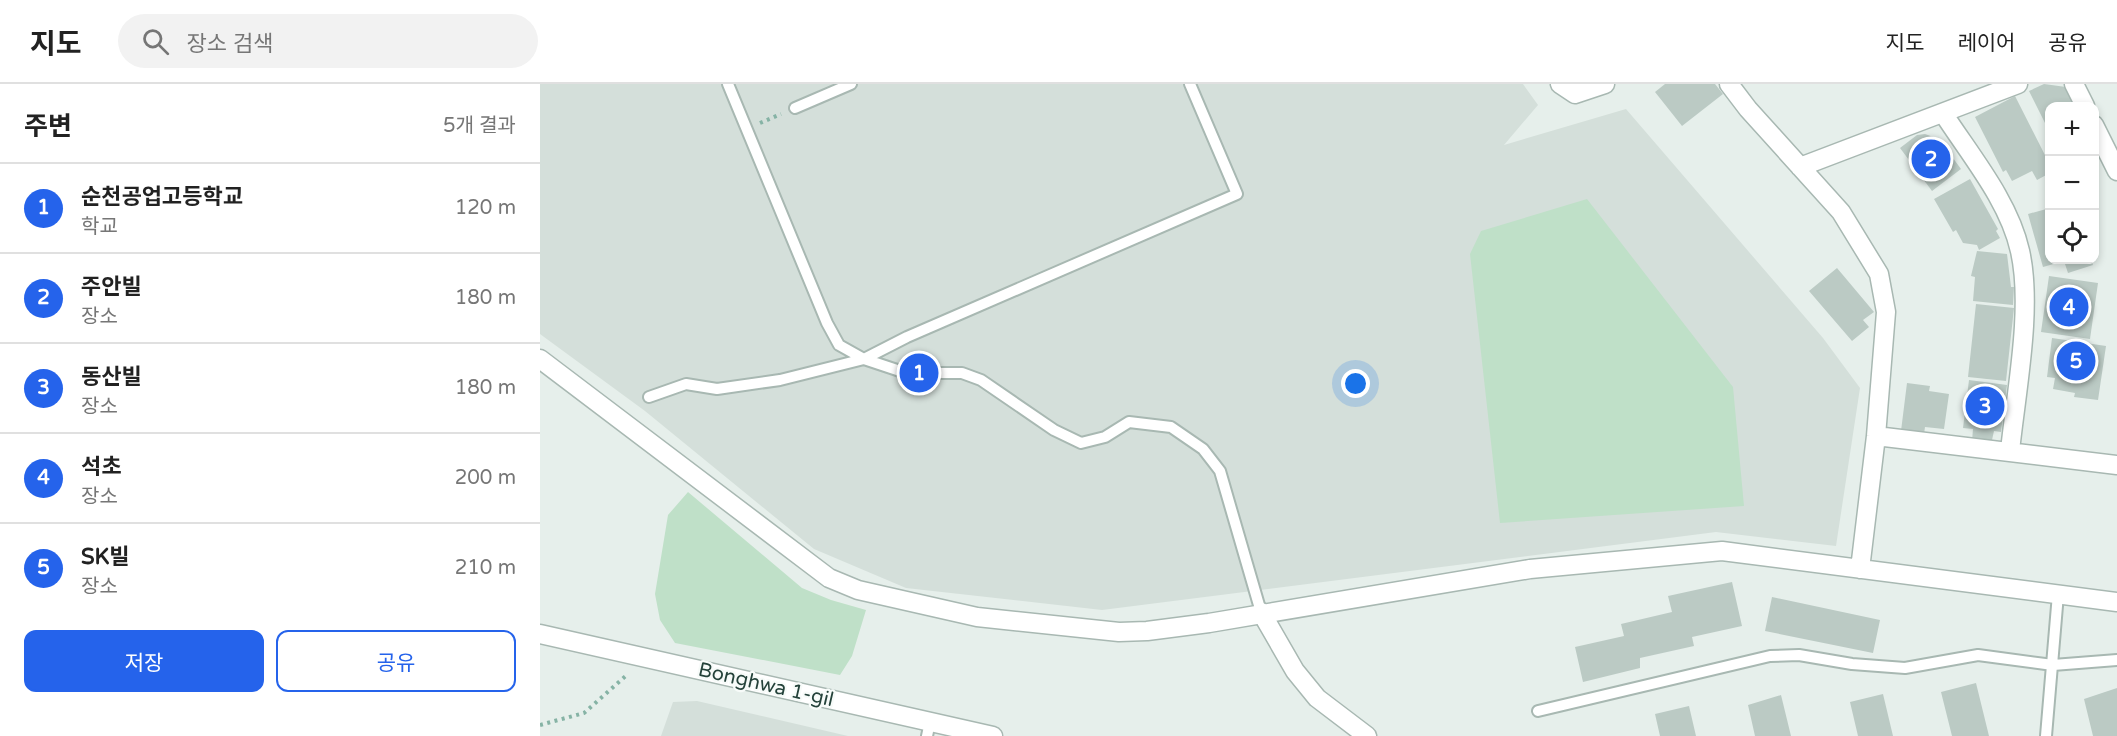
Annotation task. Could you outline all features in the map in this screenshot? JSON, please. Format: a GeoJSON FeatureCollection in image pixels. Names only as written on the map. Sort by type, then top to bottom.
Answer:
{"type":"FeatureCollection","features":[{"type":"Feature","properties":{"kind":"street"},"geometry":{"type":"LineString","coordinates":[[1560,84],[1575,94],[1605,84]]}},
{"type":"Feature","properties":{"kind":"street"},"geometry":{"type":"LineString","coordinates":[[1729,84],[1748,110],[1841,212],[1879,274],[1886,312],[1876,436],[1860,569]]}},
{"type":"Feature","properties":{"kind":"street"},"geometry":{"type":"LineString","coordinates":[[1800,167],[2018,84]]}},
{"type":"Feature","properties":{"kind":"street"},"geometry":{"type":"LineString","coordinates":[[2074,84],[2083,102]]}},
{"type":"Feature","properties":{"kind":"street"},"geometry":{"type":"LineString","coordinates":[[1943,113],[2000,200],[2020,249],[2026,290],[2010,451]]}},
{"type":"Feature","properties":{"kind":"street"},"geometry":{"type":"LineString","coordinates":[[2099,135],[2117,171]]}},
{"type":"Feature","properties":{"kind":"street"},"geometry":{"type":"LineString","coordinates":[[540,359],[804,562],[829,578],[858,590],[977,617],[1119,632],[1167,629],[1530,569],[1722,551],[2117,602]]}},
{"type":"Feature","properties":{"kind":"street"},"geometry":{"type":"LineString","coordinates":[[1876,436],[2117,465]]}},
{"type":"Feature","properties":{"kind":"street"},"geometry":{"type":"LineString","coordinates":[[1261,612],[1295,671],[1317,698],[1367,736]]}},
{"type":"Feature","properties":{"kind":"street","name":"Bonghwa 1-gil"},"geometry":{"type":"LineString","coordinates":[[540,634],[646,658],[929,729],[993,736]]}},
{"type":"Feature","properties":{"kind":"lane"},"geometry":{"type":"LineString","coordinates":[[728,84],[827,324],[839,345],[864,359],[906,373],[962,373],[981,380],[1054,430],[1081,443],[1106,437],[1129,422],[1171,427],[1203,449],[1220,471],[1261,612]]}},
{"type":"Feature","properties":{"kind":"lane"},"geometry":{"type":"LineString","coordinates":[[795,108],[851,84]]}},
{"type":"Feature","properties":{"kind":"lane"},"geometry":{"type":"LineString","coordinates":[[649,397],[686,384],[717,389],[780,381],[864,359],[907,337],[1237,194],[1190,84]]}},
{"type":"Feature","properties":{"kind":"lane"},"geometry":{"type":"LineString","coordinates":[[2046,736],[2058,594]]}},
{"type":"Feature","properties":{"kind":"lane"},"geometry":{"type":"LineString","coordinates":[[1538,711],[1770,656],[1799,654],[1852,664],[1905,668],[1978,656],[2053,665],[2117,660]]}},
{"type":"Feature","properties":{"kind":"path"},"geometry":{"type":"LineString","coordinates":[[746,128],[795,108]]}},
{"type":"Feature","properties":{"kind":"path"},"geometry":{"type":"LineString","coordinates":[[540,725],[584,713],[646,658]]}},
{"type":"Feature","properties":{"kind":"shaded area"},"geometry":{"type":"Polygon","coordinates":[[[540,84],[1523,84],[1538,105],[1504,145],[1626,109],[1823,338],[1860,388],[1836,546],[1716,532],[1102,610],[906,588],[814,549],[645,411],[540,334],[540,84]]]}},
{"type":"Feature","properties":{"kind":"shaded area"},"geometry":{"type":"Polygon","coordinates":[[[697,701],[848,736],[661,736],[673,702],[697,701]]]}},
{"type":"Feature","properties":{"kind":"green space"},"geometry":{"type":"Polygon","coordinates":[[[1587,199],[1733,387],[1744,506],[1500,523],[1470,254],[1481,231],[1587,199]]]}},
{"type":"Feature","properties":{"kind":"green space"},"geometry":{"type":"Polygon","coordinates":[[[688,492],[802,588],[831,600],[866,610],[852,656],[840,675],[675,643],[660,620],[655,594],[668,515],[688,492]]]}},
{"type":"Feature","properties":{"kind":"building"},"geometry":{"type":"Polygon","coordinates":[[[1665,84],[1715,84],[1723,94],[1682,126],[1655,92],[1665,84]]]}},
{"type":"Feature","properties":{"kind":"building"},"geometry":{"type":"Polygon","coordinates":[[[2044,84],[2066,87],[2073,102],[2045,102],[2045,123],[2029,91],[2044,84]]]}},
{"type":"Feature","properties":{"kind":"building"},"geometry":{"type":"Polygon","coordinates":[[[2015,96],[2045,155],[2045,176],[2037,180],[2032,171],[2012,181],[2006,170],[2003,172],[1975,117],[2015,96]]]}},
{"type":"Feature","properties":{"kind":"building"},"geometry":{"type":"Polygon","coordinates":[[[1925,134],[1939,139],[1961,169],[1932,191],[1900,148],[1917,135],[1925,134]]]}},
{"type":"Feature","properties":{"kind":"building"},"geometry":{"type":"Polygon","coordinates":[[[1970,179],[1998,229],[1996,231],[2000,238],[1979,250],[1977,245],[1963,243],[1956,230],[1953,232],[1934,199],[1970,179]]]}},
{"type":"Feature","properties":{"kind":"building"},"geometry":{"type":"Polygon","coordinates":[[[2045,209],[2045,264],[2054,264],[2043,267],[2028,214],[2045,209]]]}},
{"type":"Feature","properties":{"kind":"building"},"geometry":{"type":"Polygon","coordinates":[[[1977,251],[2007,254],[2011,287],[2014,287],[2013,305],[1973,301],[1975,277],[1971,276],[1977,251]]]}},
{"type":"Feature","properties":{"kind":"building"},"geometry":{"type":"Polygon","coordinates":[[[2065,264],[2093,265],[2068,273],[2065,264]]]}},
{"type":"Feature","properties":{"kind":"building"},"geometry":{"type":"Polygon","coordinates":[[[1837,268],[1874,312],[1863,320],[1869,327],[1852,341],[1809,291],[1837,268]]]}},
{"type":"Feature","properties":{"kind":"building"},"geometry":{"type":"Polygon","coordinates":[[[2049,276],[2098,283],[2090,339],[2041,332],[2049,276]]]}},
{"type":"Feature","properties":{"kind":"building"},"geometry":{"type":"Polygon","coordinates":[[[1976,304],[2014,308],[2006,381],[1968,377],[1976,304]]]}},
{"type":"Feature","properties":{"kind":"building"},"geometry":{"type":"Polygon","coordinates":[[[2052,338],[2106,346],[2098,400],[2074,397],[2075,393],[2053,389],[2055,378],[2047,377],[2052,338]]]}},
{"type":"Feature","properties":{"kind":"building"},"geometry":{"type":"Polygon","coordinates":[[[1969,380],[2007,385],[2001,432],[1994,431],[1992,440],[1988,443],[1972,441],[1973,429],[1963,428],[1969,380]]]}},
{"type":"Feature","properties":{"kind":"building"},"geometry":{"type":"Polygon","coordinates":[[[1907,383],[1930,386],[1929,391],[1949,394],[1944,429],[1925,427],[1924,434],[1901,431],[1907,383]]]}},
{"type":"Feature","properties":{"kind":"building"},"geometry":{"type":"Polygon","coordinates":[[[1732,582],[1742,626],[1692,637],[1694,646],[1640,658],[1640,668],[1583,682],[1575,647],[1624,636],[1621,624],[1672,612],[1668,596],[1732,582]]]}},
{"type":"Feature","properties":{"kind":"building"},"geometry":{"type":"Polygon","coordinates":[[[1772,597],[1880,620],[1873,653],[1765,631],[1772,597]]]}},
{"type":"Feature","properties":{"kind":"building"},"geometry":{"type":"Polygon","coordinates":[[[1976,683],[1989,736],[1952,736],[1941,692],[1976,683]]]}},
{"type":"Feature","properties":{"kind":"building"},"geometry":{"type":"Polygon","coordinates":[[[2117,688],[2117,736],[2093,736],[2084,699],[2117,688]]]}},
{"type":"Feature","properties":{"kind":"building"},"geometry":{"type":"Polygon","coordinates":[[[1883,694],[1893,736],[1858,736],[1850,702],[1883,694]]]}},
{"type":"Feature","properties":{"kind":"building"},"geometry":{"type":"Polygon","coordinates":[[[1781,695],[1791,736],[1755,736],[1748,705],[1781,695]]]}},
{"type":"Feature","properties":{"kind":"building"},"geometry":{"type":"Polygon","coordinates":[[[1689,706],[1696,736],[1660,736],[1655,714],[1689,706]]]}},
{"type":"Feature","properties":{"kind":"place","name":"주안빌"},"geometry":{"type":"Point","coordinates":[1931,159]}},
{"type":"Feature","properties":{"kind":"place","name":"석초"},"geometry":{"type":"Point","coordinates":[2069,307]}},
{"type":"Feature","properties":{"kind":"place","name":"SK빌"},"geometry":{"type":"Point","coordinates":[2076,361]}},
{"type":"Feature","properties":{"kind":"place","name":"순천공업고등학교"},"geometry":{"type":"Point","coordinates":[919,373]}},
{"type":"Feature","properties":{"kind":"place","name":"동산빌"},"geometry":{"type":"Point","coordinates":[1985,406]}}]}
